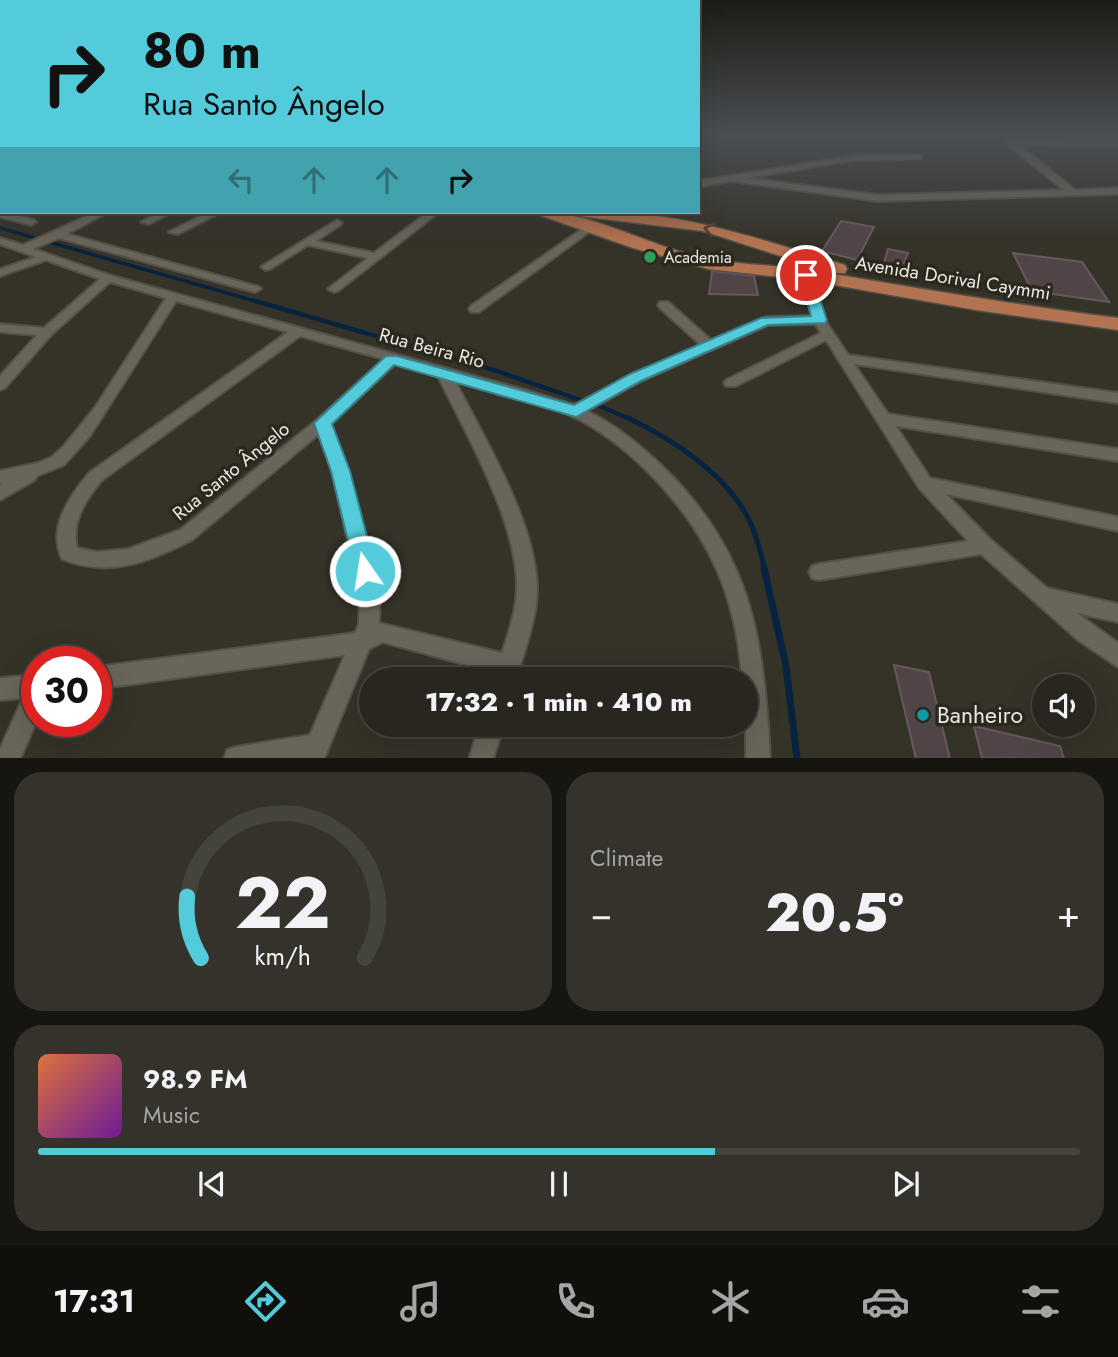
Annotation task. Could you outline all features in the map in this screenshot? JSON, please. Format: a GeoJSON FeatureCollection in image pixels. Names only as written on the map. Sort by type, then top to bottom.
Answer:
{"type":"FeatureCollection","features":[{"type":"Feature","properties":{"kind":"main road","name":"Avenida Dorival Caymmi"},"geometry":{"type":"LineString","coordinates":[[545,214],[591,227],[638,245],[737,268],[806,275],[976,305],[1118,324]]}},
{"type":"Feature","properties":{"kind":"main road","name":"Avenida Dorival Caymmi"},"geometry":{"type":"LineString","coordinates":[[600,214],[705,227],[764,244],[821,265],[924,289],[1118,316]]}},
{"type":"Feature","properties":{"kind":"main road"},"geometry":{"type":"LineString","coordinates":[[638,245],[624,235],[622,227],[630,222],[653,219]]}},
{"type":"Feature","properties":{"kind":"main road"},"geometry":{"type":"LineString","coordinates":[[737,268],[773,262],[774,255],[764,244]]}},
{"type":"Feature","properties":{"kind":"street"},"geometry":{"type":"LineString","coordinates":[[700,184],[783,170]]}},
{"type":"Feature","properties":{"kind":"street"},"geometry":{"type":"LineString","coordinates":[[1045,170],[1072,192]]}},
{"type":"Feature","properties":{"kind":"street"},"geometry":{"type":"LineString","coordinates":[[732,179],[878,198],[1118,191]]}},
{"type":"Feature","properties":{"kind":"street"},"geometry":{"type":"LineString","coordinates":[[0,214],[31,222]]}},
{"type":"Feature","properties":{"kind":"street"},"geometry":{"type":"LineString","coordinates":[[0,253],[57,236],[99,214]]}},
{"type":"Feature","properties":{"kind":"street"},"geometry":{"type":"LineString","coordinates":[[146,222],[163,214]]}},
{"type":"Feature","properties":{"kind":"street"},"geometry":{"type":"LineString","coordinates":[[174,232],[212,214]]}},
{"type":"Feature","properties":{"kind":"street"},"geometry":{"type":"LineString","coordinates":[[334,289],[431,214]]}},
{"type":"Feature","properties":{"kind":"street"},"geometry":{"type":"LineString","coordinates":[[266,267],[337,223]]}},
{"type":"Feature","properties":{"kind":"street"},"geometry":{"type":"LineString","coordinates":[[475,309],[591,227]]}},
{"type":"Feature","properties":{"kind":"street"},"geometry":{"type":"LineString","coordinates":[[57,236],[255,289]]}},
{"type":"Feature","properties":{"kind":"street","name":"Rua Beira Rio"},"geometry":{"type":"LineString","coordinates":[[0,241],[27,246],[45,257],[108,278],[296,333],[580,409],[660,473],[691,508],[719,550],[740,600],[755,671],[758,758]]}},
{"type":"Feature","properties":{"kind":"street"},"geometry":{"type":"LineString","coordinates":[[308,242],[375,256]]}},
{"type":"Feature","properties":{"kind":"street"},"geometry":{"type":"LineString","coordinates":[[0,272],[45,257]]}},
{"type":"Feature","properties":{"kind":"street"},"geometry":{"type":"LineString","coordinates":[[806,275],[824,327],[925,483],[984,546],[1041,596],[1118,656]]}},
{"type":"Feature","properties":{"kind":"street"},"geometry":{"type":"LineString","coordinates":[[0,385],[47,332],[108,278]]}},
{"type":"Feature","properties":{"kind":"street"},"geometry":{"type":"LineString","coordinates":[[0,493],[60,460],[72,447],[173,296]]}},
{"type":"Feature","properties":{"kind":"street"},"geometry":{"type":"LineString","coordinates":[[664,305],[708,344]]}},
{"type":"Feature","properties":{"kind":"street"},"geometry":{"type":"LineString","coordinates":[[580,409],[604,394],[708,344],[766,321],[824,327]]}},
{"type":"Feature","properties":{"kind":"street"},"geometry":{"type":"LineString","coordinates":[[731,383],[824,327]]}},
{"type":"Feature","properties":{"kind":"street"},"geometry":{"type":"LineString","coordinates":[[0,328],[47,332]]}},
{"type":"Feature","properties":{"kind":"street","name":"Rua Santo Ângelo"},"geometry":{"type":"LineString","coordinates":[[296,333],[95,477],[77,500],[68,519],[65,542],[69,553],[81,560],[99,561],[163,546],[186,535],[323,423],[391,359]]}},
{"type":"Feature","properties":{"kind":"street"},"geometry":{"type":"LineString","coordinates":[[843,358],[1118,398]]}},
{"type":"Feature","properties":{"kind":"street"},"geometry":{"type":"LineString","coordinates":[[443,372],[521,543],[527,589],[508,667]]}},
{"type":"Feature","properties":{"kind":"street"},"geometry":{"type":"LineString","coordinates":[[884,419],[1118,455]]}},
{"type":"Feature","properties":{"kind":"street"},"geometry":{"type":"LineString","coordinates":[[236,758],[315,752],[369,625],[370,592],[340,471],[323,423]]}},
{"type":"Feature","properties":{"kind":"street"},"geometry":{"type":"LineString","coordinates":[[0,477],[43,468]]}},
{"type":"Feature","properties":{"kind":"street"},"geometry":{"type":"LineString","coordinates":[[925,483],[1118,524]]}},
{"type":"Feature","properties":{"kind":"street"},"geometry":{"type":"LineString","coordinates":[[819,572],[984,546]]}},
{"type":"Feature","properties":{"kind":"street"},"geometry":{"type":"LineString","coordinates":[[1041,596],[1118,613]]}},
{"type":"Feature","properties":{"kind":"street"},"geometry":{"type":"LineString","coordinates":[[112,676],[360,643],[382,632],[491,667]]}},
{"type":"Feature","properties":{"kind":"street"},"geometry":{"type":"LineString","coordinates":[[0,689],[21,687]]}},
{"type":"Feature","properties":{"kind":"street"},"geometry":{"type":"LineString","coordinates":[[8,758],[21,729]]}},
{"type":"Feature","properties":{"kind":"street"},"geometry":{"type":"LineString","coordinates":[[481,758],[488,737]]}},
{"type":"Feature","properties":{"kind":"building"},"geometry":{"type":"Polygon","coordinates":[[[841,221],[874,227],[857,260],[822,251],[841,221]]]}},
{"type":"Feature","properties":{"kind":"building"},"geometry":{"type":"Polygon","coordinates":[[[888,249],[908,253],[901,271],[883,267],[888,249]]]}},
{"type":"Feature","properties":{"kind":"building"},"geometry":{"type":"Polygon","coordinates":[[[1013,253],[1082,262],[1109,302],[1032,291],[1013,253]]]}},
{"type":"Feature","properties":{"kind":"building"},"geometry":{"type":"Polygon","coordinates":[[[712,271],[754,276],[758,295],[709,294],[712,271]]]}},
{"type":"Feature","properties":{"kind":"building","name":"Banheiro"},"geometry":{"type":"Polygon","coordinates":[[[894,665],[929,672],[950,758],[916,758],[894,665]]]}},
{"type":"Feature","properties":{"kind":"building","name":"Banheiro"},"geometry":{"type":"Polygon","coordinates":[[[974,726],[1060,746],[1064,758],[982,758],[974,726]]]}},
{"type":"Feature","properties":{"kind":"waterway"},"geometry":{"type":"LineString","coordinates":[[0,228],[258,302]]}},
{"type":"Feature","properties":{"kind":"waterway"},"geometry":{"type":"LineString","coordinates":[[252,300],[497,371],[586,402]]}},
{"type":"Feature","properties":{"kind":"waterway"},"geometry":{"type":"LineString","coordinates":[[595,404],[631,419]]}},
{"type":"Feature","properties":{"kind":"waterway"},"geometry":{"type":"LineString","coordinates":[[631,419],[679,447],[726,486],[751,524],[765,570]]}},
{"type":"Feature","properties":{"kind":"waterway"},"geometry":{"type":"LineString","coordinates":[[764,568],[786,666],[797,758]]}},
{"type":"Feature","properties":{"kind":"place","name":"Academia"},"geometry":{"type":"Point","coordinates":[650,257]}},
{"type":"Feature","properties":{"kind":"place","name":"Banheiro"},"geometry":{"type":"Point","coordinates":[923,715]}},
{"type":"Feature","properties":{"kind":"route"},"geometry":{"type":"LineString","coordinates":[[365,571],[340,471],[323,423],[391,359],[513,391],[576,411],[636,377],[766,321],[820,320],[806,275]]}}]}
